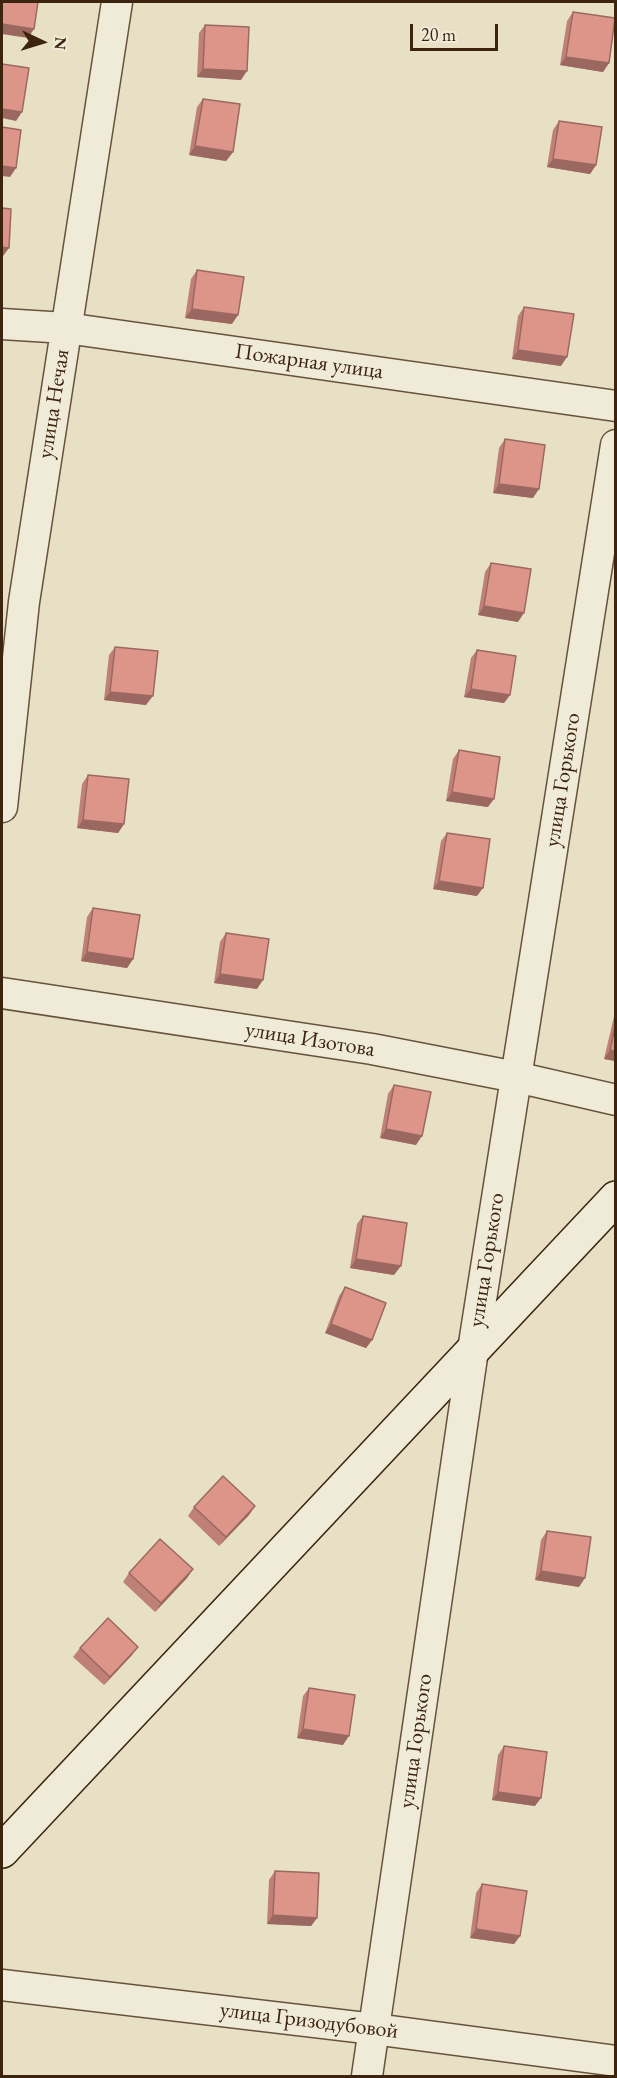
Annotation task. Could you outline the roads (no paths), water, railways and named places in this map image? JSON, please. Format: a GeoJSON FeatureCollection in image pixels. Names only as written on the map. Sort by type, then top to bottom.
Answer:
{"type":"FeatureCollection","features":[{"type":"Feature","properties":{"kind":"main road"},"geometry":{"type":"LineString","coordinates":[[2,1851],[615,1198]]}},
{"type":"Feature","properties":{"kind":"street","name":"улица Нечая"},"geometry":{"type":"LineString","coordinates":[[2,807],[24,602],[117,2]]}},
{"type":"Feature","properties":{"kind":"street","name":"Пожарная улица"},"geometry":{"type":"LineString","coordinates":[[2,324],[66,328],[615,406]]}},
{"type":"Feature","properties":{"kind":"street","name":"улица Горького"},"geometry":{"type":"LineString","coordinates":[[367,2076],[473,1350],[615,445]]}},
{"type":"Feature","properties":{"kind":"street","name":"улица Изотова"},"geometry":{"type":"LineString","coordinates":[[2,993],[372,1049],[516,1077],[615,1100]]}},
{"type":"Feature","properties":{"kind":"street","name":"улица Гризодубовой"},"geometry":{"type":"LineString","coordinates":[[2,1985],[374,2029],[615,2061]]}}]}
